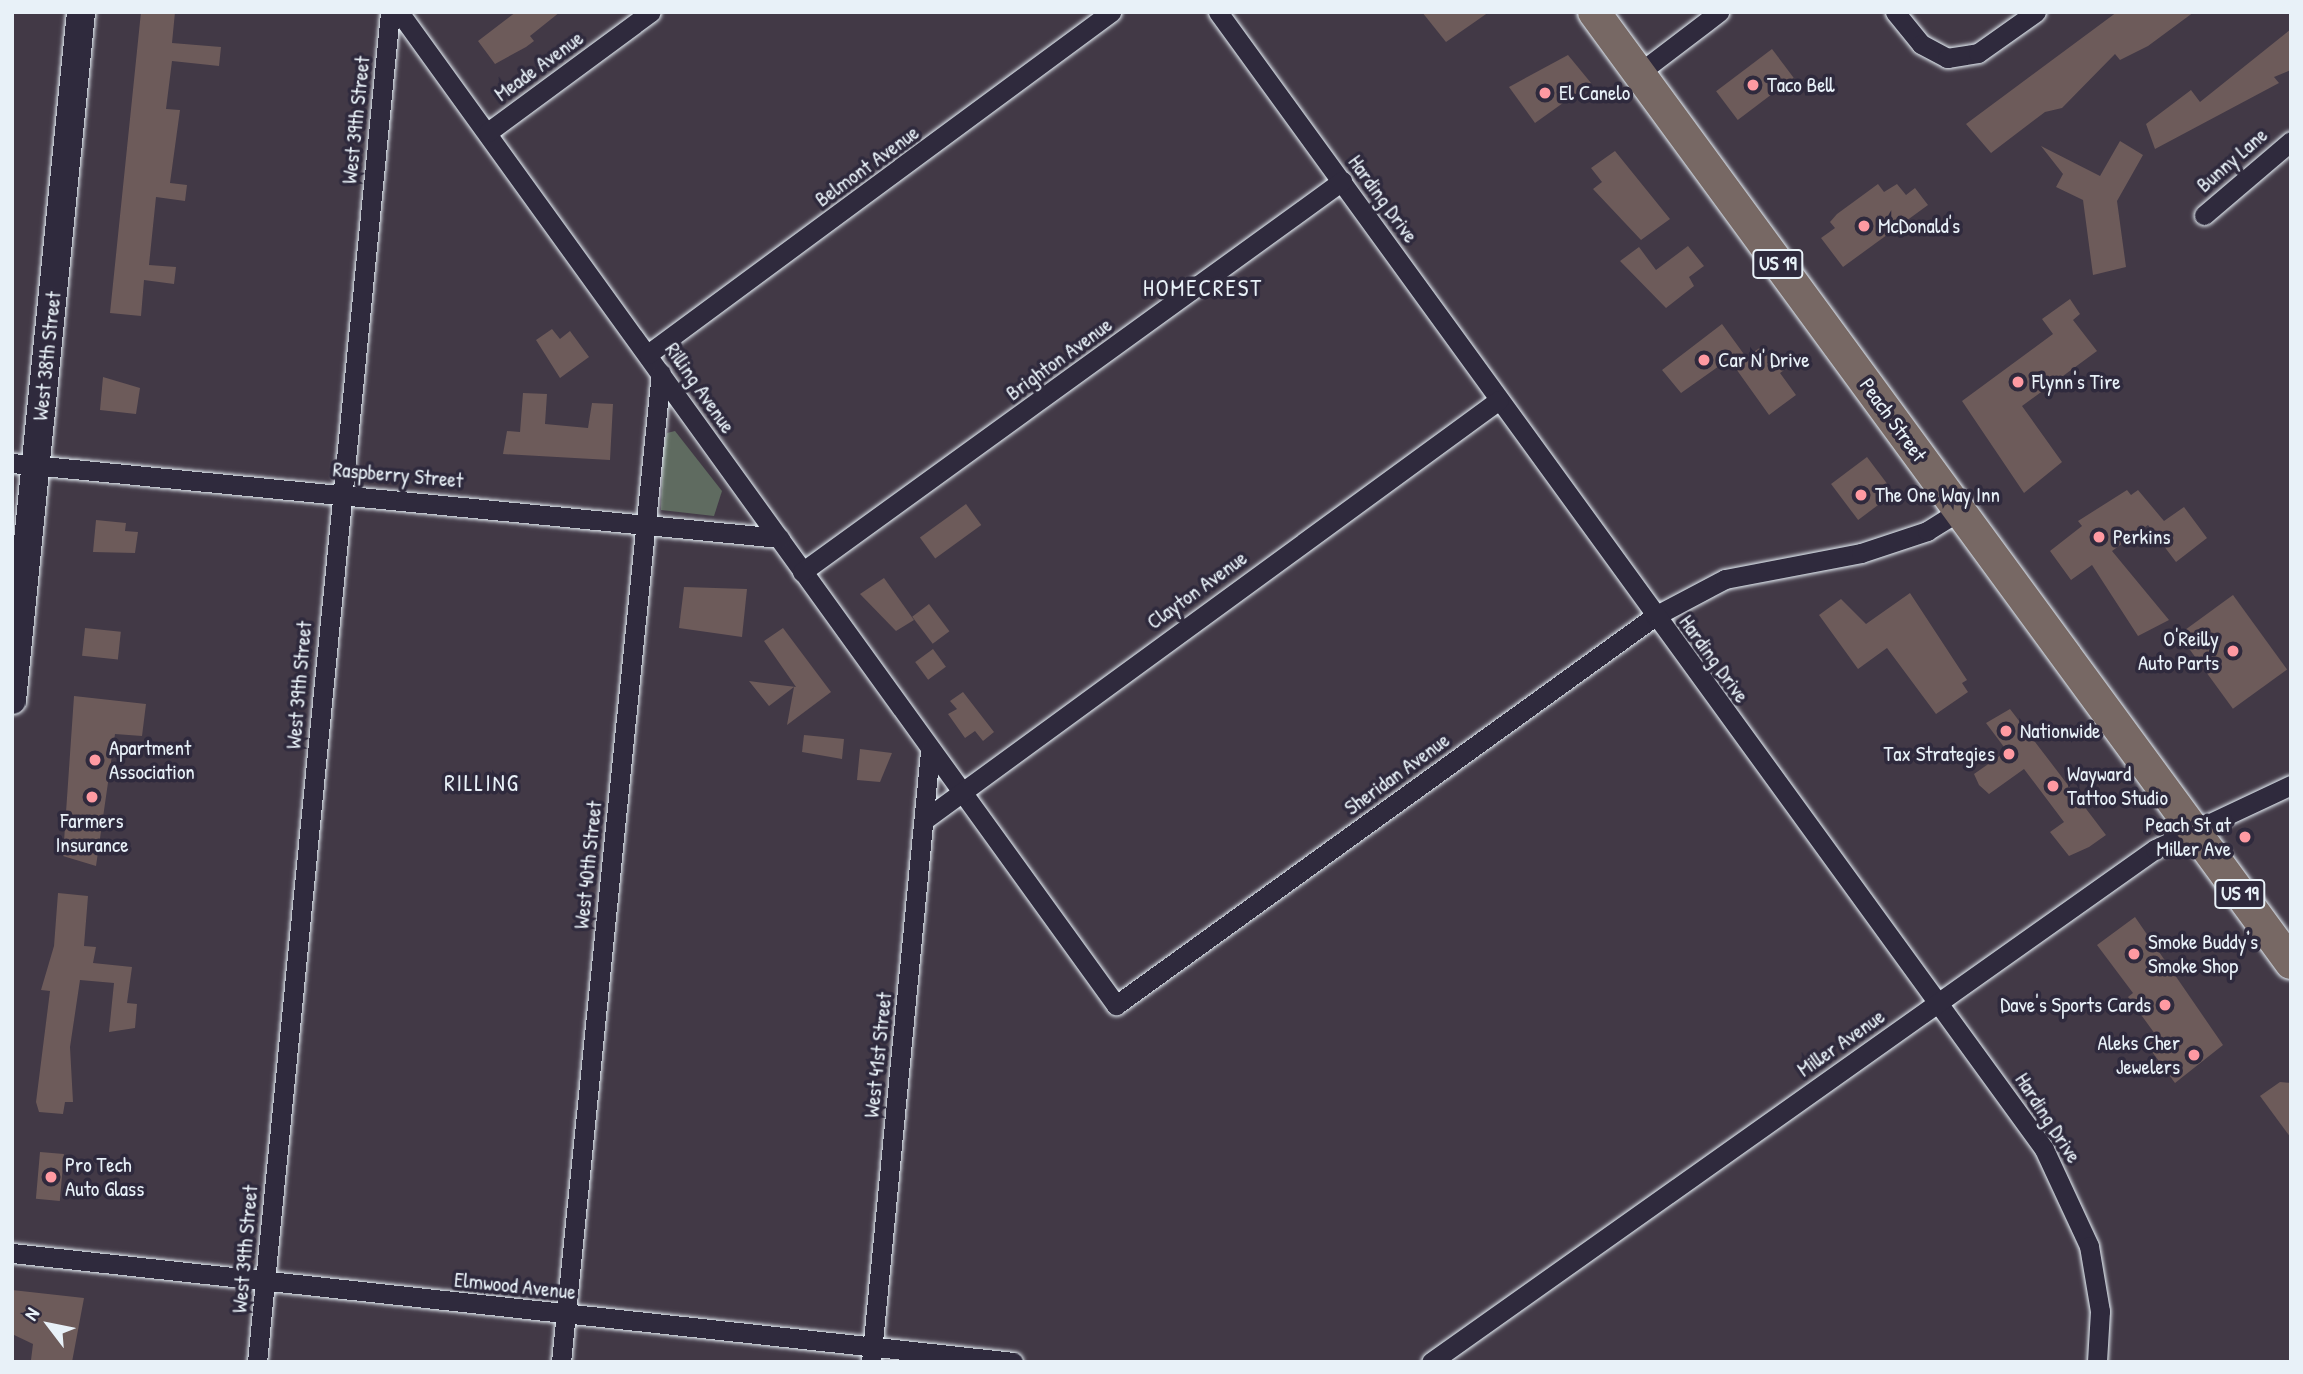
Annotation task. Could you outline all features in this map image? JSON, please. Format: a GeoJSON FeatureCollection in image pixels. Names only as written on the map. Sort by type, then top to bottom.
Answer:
{"type":"FeatureCollection","features":[{"type":"Feature","properties":{"kind":"main road","name":"West 38th Street"},"geometry":{"type":"LineString","coordinates":[[12,699],[24,464],[81,12]]}},
{"type":"Feature","properties":{"kind":"main road","name":"Peach Street"},"geometry":{"type":"LineString","coordinates":[[1594,12],[2291,963]]}},
{"type":"Feature","properties":{"kind":"street","name":"West 39th Street"},"geometry":{"type":"LineString","coordinates":[[257,1362],[340,493],[390,12]]}},
{"type":"Feature","properties":{"kind":"street","name":"Rilling Avenue"},"geometry":{"type":"LineString","coordinates":[[399,12],[648,354],[960,793]]}},
{"type":"Feature","properties":{"kind":"street","name":"Meade Avenue"},"geometry":{"type":"LineString","coordinates":[[488,132],[651,12]]}},
{"type":"Feature","properties":{"kind":"street","name":"Belmont Avenue"},"geometry":{"type":"LineString","coordinates":[[648,354],[1111,12]]}},
{"type":"Feature","properties":{"kind":"street","name":"Harding Drive"},"geometry":{"type":"LineString","coordinates":[[1218,12],[2045,1149],[2072,1199],[2089,1246],[2100,1311],[2097,1362]]}},
{"type":"Feature","properties":{"kind":"street"},"geometry":{"type":"LineString","coordinates":[[1639,72],[1720,12]]}},
{"type":"Feature","properties":{"kind":"street"},"geometry":{"type":"LineString","coordinates":[[1895,12],[1921,44],[1947,58],[1978,53],[2036,12]]}},
{"type":"Feature","properties":{"kind":"street","name":"Bunny Lane"},"geometry":{"type":"LineString","coordinates":[[2204,215],[2291,141]]}},
{"type":"Feature","properties":{"kind":"street","name":"Brighton Avenue"},"geometry":{"type":"LineString","coordinates":[[802,572],[1342,181]]}},
{"type":"Feature","properties":{"kind":"street","name":"West 40th Street"},"geometry":{"type":"LineString","coordinates":[[561,1362],[661,373]]}},
{"type":"Feature","properties":{"kind":"street","name":"Clayton Avenue"},"geometry":{"type":"LineString","coordinates":[[924,820],[1499,400]]}},
{"type":"Feature","properties":{"kind":"street","name":"Raspberry Street"},"geometry":{"type":"LineString","coordinates":[[24,464],[779,538]]}},
{"type":"Feature","properties":{"kind":"street","name":"Sheridan Avenue"},"geometry":{"type":"LineString","coordinates":[[960,793],[1116,1005],[1655,616],[1725,579],[1875,549],[1927,531],[1959,511]]}},
{"type":"Feature","properties":{"kind":"street","name":"West 41st Street"},"geometry":{"type":"LineString","coordinates":[[872,1353],[930,752]]}},
{"type":"Feature","properties":{"kind":"street","name":"Miller Avenue"},"geometry":{"type":"LineString","coordinates":[[1431,1362],[2155,849],[2195,833],[2291,785]]}},
{"type":"Feature","properties":{"kind":"street","name":"Elmwood Avenue"},"geometry":{"type":"LineString","coordinates":[[12,1253],[566,1314],[872,1353],[1013,1362]]}},
{"type":"Feature","properties":{"kind":"green space"},"geometry":{"type":"Polygon","coordinates":[[[675,431],[722,491],[714,516],[661,510],[663,448],[667,433],[675,431]]]}},
{"type":"Feature","properties":{"kind":"building"},"geometry":{"type":"Polygon","coordinates":[[[141,12],[175,12],[172,43],[221,47],[219,66],[172,61],[166,109],[180,110],[170,183],[187,185],[185,201],[156,197],[149,265],[176,267],[174,284],[144,280],[141,316],[110,313],[141,12]]]}},
{"type":"Feature","properties":{"kind":"building"},"geometry":{"type":"Polygon","coordinates":[[[516,12],[560,12],[530,36],[534,41],[495,64],[478,41],[516,12]]]}},
{"type":"Feature","properties":{"kind":"building"},"geometry":{"type":"Polygon","coordinates":[[[1422,12],[1489,12],[1446,42],[1422,12]]]}},
{"type":"Feature","properties":{"kind":"building"},"geometry":{"type":"Polygon","coordinates":[[[2117,12],[2194,12],[2148,46],[2120,60],[2115,54],[2062,108],[2045,112],[1991,153],[1966,124],[2117,12]]]}},
{"type":"Feature","properties":{"kind":"building"},"geometry":{"type":"Polygon","coordinates":[[[2291,29],[2291,70],[2274,77],[2279,83],[2155,149],[2146,124],[2191,90],[2200,102],[2291,29]]]}},
{"type":"Feature","properties":{"kind":"building"},"geometry":{"type":"Polygon","coordinates":[[[1772,49],[1794,78],[1738,120],[1716,91],[1772,49]]]}},
{"type":"Feature","properties":{"kind":"building","name":"El Canelo"},"geometry":{"type":"Polygon","coordinates":[[[1568,55],[1591,83],[1535,123],[1509,87],[1568,55]]]}},
{"type":"Feature","properties":{"kind":"building"},"geometry":{"type":"Polygon","coordinates":[[[2120,141],[2143,155],[2117,201],[2126,267],[2093,275],[2083,200],[2056,187],[2063,174],[2041,146],[2100,176],[2120,141]]]}},
{"type":"Feature","properties":{"kind":"building"},"geometry":{"type":"Polygon","coordinates":[[[1615,151],[1670,219],[1641,240],[1593,189],[1602,182],[1591,168],[1615,151]]]}},
{"type":"Feature","properties":{"kind":"building"},"geometry":{"type":"Polygon","coordinates":[[[1878,184],[1884,192],[1897,184],[1906,195],[1915,188],[1928,205],[1843,267],[1821,238],[1835,228],[1830,222],[1837,214],[1878,184]]]}},
{"type":"Feature","properties":{"kind":"building"},"geometry":{"type":"Polygon","coordinates":[[[1688,246],[1704,266],[1689,277],[1694,286],[1666,308],[1620,261],[1639,247],[1656,270],[1688,246]]]}},
{"type":"Feature","properties":{"kind":"building"},"geometry":{"type":"Polygon","coordinates":[[[2070,299],[2080,314],[2073,320],[2097,351],[2022,406],[2062,462],[2024,493],[1962,401],[2053,334],[2042,319],[2070,299]]]}},
{"type":"Feature","properties":{"kind":"building"},"geometry":{"type":"Polygon","coordinates":[[[1722,324],[1746,357],[1761,347],[1767,356],[1775,350],[1787,368],[1780,373],[1796,395],[1769,415],[1729,359],[1681,393],[1662,370],[1722,324]]]}},
{"type":"Feature","properties":{"kind":"building"},"geometry":{"type":"Polygon","coordinates":[[[552,329],[560,339],[570,331],[589,357],[560,378],[536,340],[552,329]]]}},
{"type":"Feature","properties":{"kind":"building"},"geometry":{"type":"Polygon","coordinates":[[[103,377],[140,388],[136,414],[100,410],[103,377]]]}},
{"type":"Feature","properties":{"kind":"building"},"geometry":{"type":"Polygon","coordinates":[[[523,393],[547,394],[545,424],[588,428],[592,403],[613,404],[610,460],[503,454],[507,431],[520,432],[523,393]]]}},
{"type":"Feature","properties":{"kind":"building"},"geometry":{"type":"Polygon","coordinates":[[[1867,457],[1894,493],[1858,520],[1831,484],[1867,457]]]}},
{"type":"Feature","properties":{"kind":"building"},"geometry":{"type":"Polygon","coordinates":[[[2127,490],[2131,495],[2138,490],[2164,521],[2184,507],[2207,538],[2176,562],[2148,525],[2112,551],[2169,620],[2138,636],[2092,565],[2071,580],[2050,551],[2082,526],[2078,521],[2127,490]]]}},
{"type":"Feature","properties":{"kind":"building"},"geometry":{"type":"Polygon","coordinates":[[[966,504],[981,525],[935,559],[920,538],[966,504]]]}},
{"type":"Feature","properties":{"kind":"building"},"geometry":{"type":"Polygon","coordinates":[[[96,520],[126,523],[125,531],[138,532],[135,553],[93,552],[96,520]]]}},
{"type":"Feature","properties":{"kind":"building"},"geometry":{"type":"Polygon","coordinates":[[[884,578],[914,620],[896,631],[860,594],[884,578]]]}},
{"type":"Feature","properties":{"kind":"building"},"geometry":{"type":"Polygon","coordinates":[[[684,587],[747,589],[742,637],[679,628],[684,587]]]}},
{"type":"Feature","properties":{"kind":"building"},"geometry":{"type":"Polygon","coordinates":[[[1910,593],[1967,680],[1962,683],[1968,692],[1936,714],[1887,648],[1858,669],[1819,615],[1841,599],[1866,624],[1910,593]]]}},
{"type":"Feature","properties":{"kind":"building"},"geometry":{"type":"Polygon","coordinates":[[[2233,595],[2287,669],[2233,709],[2179,634],[2233,595]]]}},
{"type":"Feature","properties":{"kind":"building"},"geometry":{"type":"Polygon","coordinates":[[[929,604],[949,631],[933,644],[912,617],[929,604]]]}},
{"type":"Feature","properties":{"kind":"building"},"geometry":{"type":"Polygon","coordinates":[[[85,628],[121,632],[118,660],[82,656],[85,628]]]}},
{"type":"Feature","properties":{"kind":"building"},"geometry":{"type":"Polygon","coordinates":[[[783,628],[831,692],[787,725],[794,687],[769,706],[749,681],[796,687],[764,641],[783,628]]]}},
{"type":"Feature","properties":{"kind":"building"},"geometry":{"type":"Polygon","coordinates":[[[933,649],[946,667],[928,680],[915,662],[933,649]]]}},
{"type":"Feature","properties":{"kind":"building"},"geometry":{"type":"Polygon","coordinates":[[[963,692],[994,732],[983,741],[975,731],[965,738],[948,714],[957,709],[950,701],[963,692]]]}},
{"type":"Feature","properties":{"kind":"building"},"geometry":{"type":"Polygon","coordinates":[[[74,696],[146,704],[142,736],[115,734],[96,866],[63,856],[74,696]]]}},
{"type":"Feature","properties":{"kind":"building"},"geometry":{"type":"Polygon","coordinates":[[[2010,709],[2106,835],[2089,847],[2069,856],[2050,832],[2064,822],[2024,769],[1989,794],[1979,785],[1974,774],[2007,751],[1986,723],[2010,709]]]}},
{"type":"Feature","properties":{"kind":"building"},"geometry":{"type":"Polygon","coordinates":[[[804,735],[844,739],[842,759],[802,752],[804,735]]]}},
{"type":"Feature","properties":{"kind":"building"},"geometry":{"type":"Polygon","coordinates":[[[860,749],[892,753],[880,782],[857,780],[860,749]]]}},
{"type":"Feature","properties":{"kind":"building"},"geometry":{"type":"Polygon","coordinates":[[[58,893],[88,896],[84,946],[96,947],[93,963],[132,967],[127,1003],[137,1004],[135,1028],[109,1032],[114,983],[80,980],[70,1047],[73,1102],[65,1102],[63,1114],[39,1112],[36,1102],[50,991],[41,990],[54,946],[58,893]]]}},
{"type":"Feature","properties":{"kind":"building"},"geometry":{"type":"Polygon","coordinates":[[[2135,917],[2223,1045],[2175,1083],[2147,1045],[2158,1038],[2128,997],[2133,993],[2097,945],[2135,917]]]}},
{"type":"Feature","properties":{"kind":"building"},"geometry":{"type":"Polygon","coordinates":[[[2280,1082],[2291,1083],[2291,1138],[2260,1096],[2280,1082]]]}},
{"type":"Feature","properties":{"kind":"building"},"geometry":{"type":"Polygon","coordinates":[[[40,1152],[64,1154],[60,1201],[36,1199],[40,1152]]]}},
{"type":"Feature","properties":{"kind":"building"},"geometry":{"type":"Polygon","coordinates":[[[12,1290],[84,1298],[72,1362],[31,1360],[33,1344],[12,1334],[12,1290]]]}},
{"type":"Feature","properties":{"kind":"place","name":"Taco Bell"},"geometry":{"type":"Point","coordinates":[1753,85]}},
{"type":"Feature","properties":{"kind":"place","name":"El Canelo"},"geometry":{"type":"Point","coordinates":[1545,93]}},
{"type":"Feature","properties":{"kind":"place","name":"McDonald's"},"geometry":{"type":"Point","coordinates":[1864,226]}},
{"type":"Feature","properties":{"kind":"place","name":"Car N' Drive"},"geometry":{"type":"Point","coordinates":[1704,360]}},
{"type":"Feature","properties":{"kind":"place","name":"Flynn's Tire"},"geometry":{"type":"Point","coordinates":[2018,382]}},
{"type":"Feature","properties":{"kind":"place","name":"The One Way Inn"},"geometry":{"type":"Point","coordinates":[1861,495]}},
{"type":"Feature","properties":{"kind":"place","name":"Perkins"},"geometry":{"type":"Point","coordinates":[2099,537]}},
{"type":"Feature","properties":{"kind":"place","name":"O'Reilly Auto Parts"},"geometry":{"type":"Point","coordinates":[2233,651]}},
{"type":"Feature","properties":{"kind":"place","name":"Nationwide"},"geometry":{"type":"Point","coordinates":[2006,731]}},
{"type":"Feature","properties":{"kind":"place","name":"Tax Strategies"},"geometry":{"type":"Point","coordinates":[2009,754]}},
{"type":"Feature","properties":{"kind":"place","name":"Apartment Association"},"geometry":{"type":"Point","coordinates":[95,760]}},
{"type":"Feature","properties":{"kind":"place","name":"Wayward Tattoo Studio"},"geometry":{"type":"Point","coordinates":[2053,786]}},
{"type":"Feature","properties":{"kind":"place","name":"Farmers Insurance"},"geometry":{"type":"Point","coordinates":[92,797]}},
{"type":"Feature","properties":{"kind":"place","name":"Peach St at Miller Ave"},"geometry":{"type":"Point","coordinates":[2245,837]}},
{"type":"Feature","properties":{"kind":"place","name":"Smoke Buddy's Smoke Shop"},"geometry":{"type":"Point","coordinates":[2134,954]}},
{"type":"Feature","properties":{"kind":"place","name":"Dave's Sports Cards"},"geometry":{"type":"Point","coordinates":[2165,1005]}},
{"type":"Feature","properties":{"kind":"place","name":"Aleks Cher Jewelers"},"geometry":{"type":"Point","coordinates":[2194,1055]}},
{"type":"Feature","properties":{"kind":"place","name":"Pro Tech Auto Glass"},"geometry":{"type":"Point","coordinates":[51,1177]}},
{"type":"Feature","properties":{"kind":"district","name":"HOMECREST"},"geometry":{"type":"Point","coordinates":[1203,288]}},
{"type":"Feature","properties":{"kind":"district","name":"RILLING"},"geometry":{"type":"Point","coordinates":[482,783]}}]}
